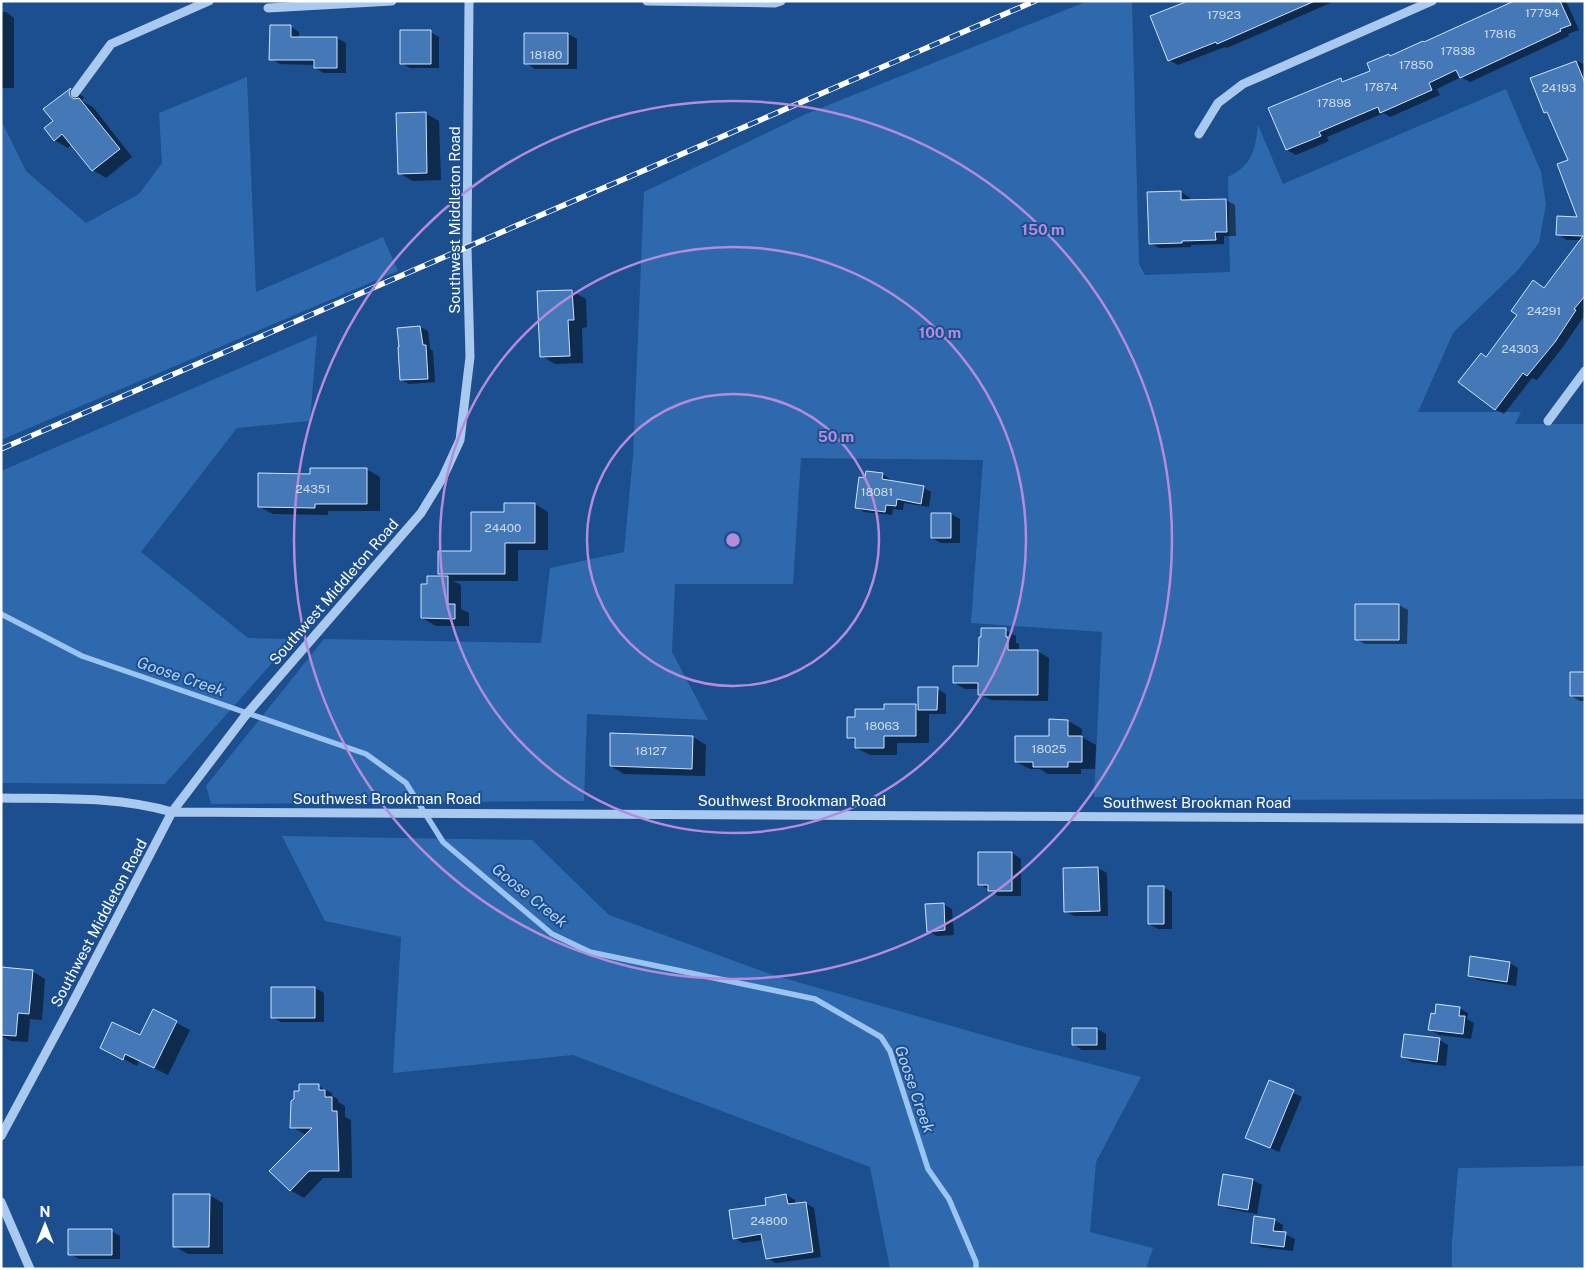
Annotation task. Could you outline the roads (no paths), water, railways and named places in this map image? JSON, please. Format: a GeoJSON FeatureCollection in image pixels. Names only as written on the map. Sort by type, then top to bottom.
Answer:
{"type":"FeatureCollection","features":[{"type":"Feature","properties":{"kind":"street"},"geometry":{"type":"LineString","coordinates":[[75,93],[111,44],[209,1]]}},
{"type":"Feature","properties":{"kind":"street"},"geometry":{"type":"LineString","coordinates":[[268,8],[392,1]]}},
{"type":"Feature","properties":{"kind":"street","name":"Southwest Middleton Road"},"geometry":{"type":"LineString","coordinates":[[1,1136],[172,812],[245,716],[421,513],[443,477],[460,440],[470,357],[467,247],[469,1]]}},
{"type":"Feature","properties":{"kind":"street"},"geometry":{"type":"LineString","coordinates":[[647,1],[775,3],[781,1]]}},
{"type":"Feature","properties":{"kind":"street"},"geometry":{"type":"LineString","coordinates":[[1199,134],[1218,103],[1244,84],[1432,1]]}},
{"type":"Feature","properties":{"kind":"street"},"geometry":{"type":"LineString","coordinates":[[1548,421],[1585,371]]}},
{"type":"Feature","properties":{"kind":"street","name":"Southwest Brookman Road"},"geometry":{"type":"LineString","coordinates":[[1,798],[91,799],[149,806],[172,812],[1585,819]]}},
{"type":"Feature","properties":{"kind":"street"},"geometry":{"type":"LineString","coordinates":[[1,1202],[30,1269]]}},
{"type":"Feature","properties":{"kind":"waterway","name":"Goose Creek"},"geometry":{"type":"LineString","coordinates":[[1,614],[82,656],[366,754],[406,783],[443,842],[552,934],[590,952],[815,999],[881,1037],[890,1051],[928,1169],[949,1199],[976,1262],[976,1269]]}},
{"type":"Feature","properties":{"kind":"railway"},"geometry":{"type":"LineString","coordinates":[[1,449],[1035,1]]}}]}
